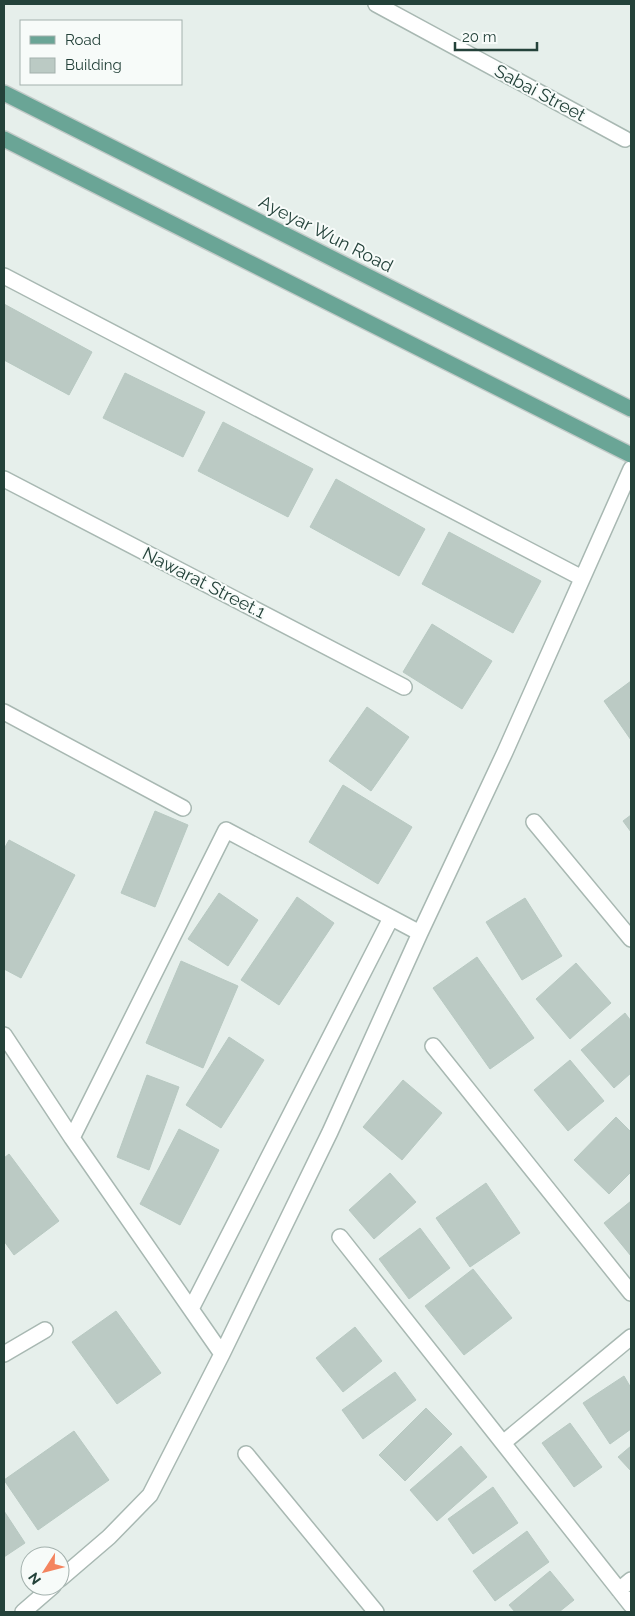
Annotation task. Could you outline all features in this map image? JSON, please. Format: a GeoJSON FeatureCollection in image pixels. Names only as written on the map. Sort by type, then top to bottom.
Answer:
{"type":"FeatureCollection","features":[{"type":"Feature","properties":{"kind":"main road","name":"Ayeyar Wun Road"},"geometry":{"type":"LineString","coordinates":[[4,93],[631,409]]}},
{"type":"Feature","properties":{"kind":"main road"},"geometry":{"type":"LineString","coordinates":[[4,139],[631,454]]}},
{"type":"Feature","properties":{"kind":"street","name":"Sabai Street"},"geometry":{"type":"LineString","coordinates":[[376,4],[625,138]]}},
{"type":"Feature","properties":{"kind":"street"},"geometry":{"type":"LineString","coordinates":[[4,276],[582,578]]}},
{"type":"Feature","properties":{"kind":"street"},"geometry":{"type":"LineString","coordinates":[[70,1571],[109,1537],[150,1495],[222,1354],[330,1132],[505,752],[631,468]]}},
{"type":"Feature","properties":{"kind":"street","name":"Nawarat Street.1"},"geometry":{"type":"LineString","coordinates":[[4,479],[404,687]]}},
{"type":"Feature","properties":{"kind":"street"},"geometry":{"type":"LineString","coordinates":[[4,712],[183,808]]}},
{"type":"Feature","properties":{"kind":"street"},"geometry":{"type":"LineString","coordinates":[[534,822],[631,939]]}},
{"type":"Feature","properties":{"kind":"street"},"geometry":{"type":"LineString","coordinates":[[72,1138],[226,830],[420,934]]}},
{"type":"Feature","properties":{"kind":"street"},"geometry":{"type":"LineString","coordinates":[[190,1309],[391,918]]}},
{"type":"Feature","properties":{"kind":"street"},"geometry":{"type":"LineString","coordinates":[[4,1035],[72,1138],[222,1354]]}},
{"type":"Feature","properties":{"kind":"street"},"geometry":{"type":"LineString","coordinates":[[433,1046],[631,1293]]}},
{"type":"Feature","properties":{"kind":"street"},"geometry":{"type":"LineString","coordinates":[[340,1237],[631,1605]]}},
{"type":"Feature","properties":{"kind":"street"},"geometry":{"type":"LineString","coordinates":[[4,1354],[44,1330]]}},
{"type":"Feature","properties":{"kind":"street"},"geometry":{"type":"LineString","coordinates":[[503,1443],[631,1337]]}},
{"type":"Feature","properties":{"kind":"street"},"geometry":{"type":"LineString","coordinates":[[246,1454],[376,1612]]}},
{"type":"Feature","properties":{"kind":"street"},"geometry":{"type":"LineString","coordinates":[[619,1590],[631,1580]]}},
{"type":"Feature","properties":{"kind":"street"},"geometry":{"type":"LineString","coordinates":[[23,1612],[41,1596]]}},
{"type":"Feature","properties":{"kind":"building"},"geometry":{"type":"Polygon","coordinates":[[[4,304],[92,352],[69,395],[4,360],[4,304]]]}},
{"type":"Feature","properties":{"kind":"building"},"geometry":{"type":"Polygon","coordinates":[[[125,373],[205,412],[183,457],[103,418],[125,373]]]}},
{"type":"Feature","properties":{"kind":"building"},"geometry":{"type":"Polygon","coordinates":[[[223,422],[313,469],[288,517],[198,471],[223,422]]]}},
{"type":"Feature","properties":{"kind":"building"},"geometry":{"type":"Polygon","coordinates":[[[336,479],[425,529],[399,576],[310,527],[336,479]]]}},
{"type":"Feature","properties":{"kind":"building"},"geometry":{"type":"Polygon","coordinates":[[[449,532],[541,581],[513,633],[422,584],[449,532]]]}},
{"type":"Feature","properties":{"kind":"building"},"geometry":{"type":"Polygon","coordinates":[[[432,624],[492,661],[462,709],[403,672],[432,624]]]}},
{"type":"Feature","properties":{"kind":"building"},"geometry":{"type":"Polygon","coordinates":[[[631,681],[631,740],[604,701],[631,681]]]}},
{"type":"Feature","properties":{"kind":"building"},"geometry":{"type":"Polygon","coordinates":[[[367,707],[409,737],[371,791],[329,761],[367,707]]]}},
{"type":"Feature","properties":{"kind":"building"},"geometry":{"type":"Polygon","coordinates":[[[343,785],[412,827],[378,884],[309,842],[343,785]]]}},
{"type":"Feature","properties":{"kind":"building"},"geometry":{"type":"Polygon","coordinates":[[[155,811],[188,825],[155,907],[121,893],[155,811]]]}},
{"type":"Feature","properties":{"kind":"building"},"geometry":{"type":"Polygon","coordinates":[[[631,815],[631,832],[623,821],[631,815]]]}},
{"type":"Feature","properties":{"kind":"building"},"geometry":{"type":"Polygon","coordinates":[[[9,840],[75,875],[21,978],[4,969],[4,849],[9,840]]]}},
{"type":"Feature","properties":{"kind":"building"},"geometry":{"type":"Polygon","coordinates":[[[219,893],[258,920],[228,966],[188,939],[219,893]]]}},
{"type":"Feature","properties":{"kind":"building"},"geometry":{"type":"Polygon","coordinates":[[[297,897],[334,923],[279,1005],[241,980],[297,897]]]}},
{"type":"Feature","properties":{"kind":"building"},"geometry":{"type":"Polygon","coordinates":[[[525,898],[562,956],[522,980],[486,922],[525,898]]]}},
{"type":"Feature","properties":{"kind":"building"},"geometry":{"type":"Polygon","coordinates":[[[477,957],[534,1038],[490,1069],[433,988],[477,957]]]}},
{"type":"Feature","properties":{"kind":"building"},"geometry":{"type":"Polygon","coordinates":[[[181,961],[238,986],[203,1068],[146,1043],[181,961]]]}},
{"type":"Feature","properties":{"kind":"building"},"geometry":{"type":"Polygon","coordinates":[[[576,963],[611,1003],[570,1039],[536,999],[576,963]]]}},
{"type":"Feature","properties":{"kind":"building"},"geometry":{"type":"Polygon","coordinates":[[[625,1013],[631,1021],[631,1073],[614,1088],[581,1050],[625,1013]]]}},
{"type":"Feature","properties":{"kind":"building"},"geometry":{"type":"Polygon","coordinates":[[[229,1037],[264,1060],[221,1128],[186,1105],[229,1037]]]}},
{"type":"Feature","properties":{"kind":"building"},"geometry":{"type":"Polygon","coordinates":[[[570,1060],[604,1101],[568,1131],[534,1090],[570,1060]]]}},
{"type":"Feature","properties":{"kind":"building"},"geometry":{"type":"Polygon","coordinates":[[[147,1075],[179,1087],[149,1170],[117,1157],[147,1075]]]}},
{"type":"Feature","properties":{"kind":"building"},"geometry":{"type":"Polygon","coordinates":[[[403,1080],[442,1113],[402,1160],[363,1127],[403,1080]]]}},
{"type":"Feature","properties":{"kind":"building"},"geometry":{"type":"Polygon","coordinates":[[[616,1117],[631,1132],[631,1172],[609,1194],[574,1160],[616,1117]]]}},
{"type":"Feature","properties":{"kind":"building"},"geometry":{"type":"Polygon","coordinates":[[[179,1129],[219,1150],[180,1225],[140,1204],[179,1129]]]}},
{"type":"Feature","properties":{"kind":"building"},"geometry":{"type":"Polygon","coordinates":[[[9,1154],[59,1221],[14,1255],[4,1241],[4,1158],[9,1154]]]}},
{"type":"Feature","properties":{"kind":"building"},"geometry":{"type":"Polygon","coordinates":[[[390,1173],[416,1202],[374,1239],[349,1210],[390,1173]]]}},
{"type":"Feature","properties":{"kind":"building"},"geometry":{"type":"Polygon","coordinates":[[[486,1183],[520,1233],[470,1267],[436,1218],[486,1183]]]}},
{"type":"Feature","properties":{"kind":"building"},"geometry":{"type":"Polygon","coordinates":[[[631,1201],[631,1256],[604,1223],[631,1201]]]}},
{"type":"Feature","properties":{"kind":"building"},"geometry":{"type":"Polygon","coordinates":[[[420,1228],[450,1268],[409,1299],[379,1259],[420,1228]]]}},
{"type":"Feature","properties":{"kind":"building"},"geometry":{"type":"Polygon","coordinates":[[[473,1269],[512,1318],[464,1355],[425,1306],[473,1269]]]}},
{"type":"Feature","properties":{"kind":"building"},"geometry":{"type":"Polygon","coordinates":[[[116,1311],[161,1373],[117,1404],[72,1342],[116,1311]]]}},
{"type":"Feature","properties":{"kind":"building"},"geometry":{"type":"Polygon","coordinates":[[[355,1327],[382,1361],[343,1392],[316,1358],[355,1327]]]}},
{"type":"Feature","properties":{"kind":"building"},"geometry":{"type":"Polygon","coordinates":[[[395,1372],[416,1400],[363,1439],[342,1410],[395,1372]]]}},
{"type":"Feature","properties":{"kind":"building"},"geometry":{"type":"Polygon","coordinates":[[[624,1376],[631,1388],[631,1429],[610,1444],[583,1403],[624,1376]]]}},
{"type":"Feature","properties":{"kind":"building"},"geometry":{"type":"Polygon","coordinates":[[[426,1408],[452,1434],[405,1481],[379,1455],[426,1408]]]}},
{"type":"Feature","properties":{"kind":"building"},"geometry":{"type":"Polygon","coordinates":[[[570,1423],[602,1467],[574,1487],[542,1443],[570,1423]]]}},
{"type":"Feature","properties":{"kind":"building"},"geometry":{"type":"Polygon","coordinates":[[[74,1431],[109,1480],[38,1530],[4,1480],[74,1431]]]}},
{"type":"Feature","properties":{"kind":"building"},"geometry":{"type":"Polygon","coordinates":[[[461,1446],[487,1477],[437,1521],[410,1490],[461,1446]]]}},
{"type":"Feature","properties":{"kind":"building"},"geometry":{"type":"Polygon","coordinates":[[[631,1446],[631,1471],[618,1457],[631,1446]]]}},
{"type":"Feature","properties":{"kind":"building"},"geometry":{"type":"Polygon","coordinates":[[[493,1487],[518,1523],[473,1554],[448,1519],[493,1487]]]}},
{"type":"Feature","properties":{"kind":"building"},"geometry":{"type":"Polygon","coordinates":[[[4,1511],[25,1543],[4,1557],[4,1511]]]}},
{"type":"Feature","properties":{"kind":"building"},"geometry":{"type":"Polygon","coordinates":[[[527,1531],[549,1562],[495,1601],[473,1571],[527,1531]]]}},
{"type":"Feature","properties":{"kind":"building"},"geometry":{"type":"Polygon","coordinates":[[[550,1571],[574,1600],[559,1612],[515,1612],[509,1605],[550,1571]]]}}]}
